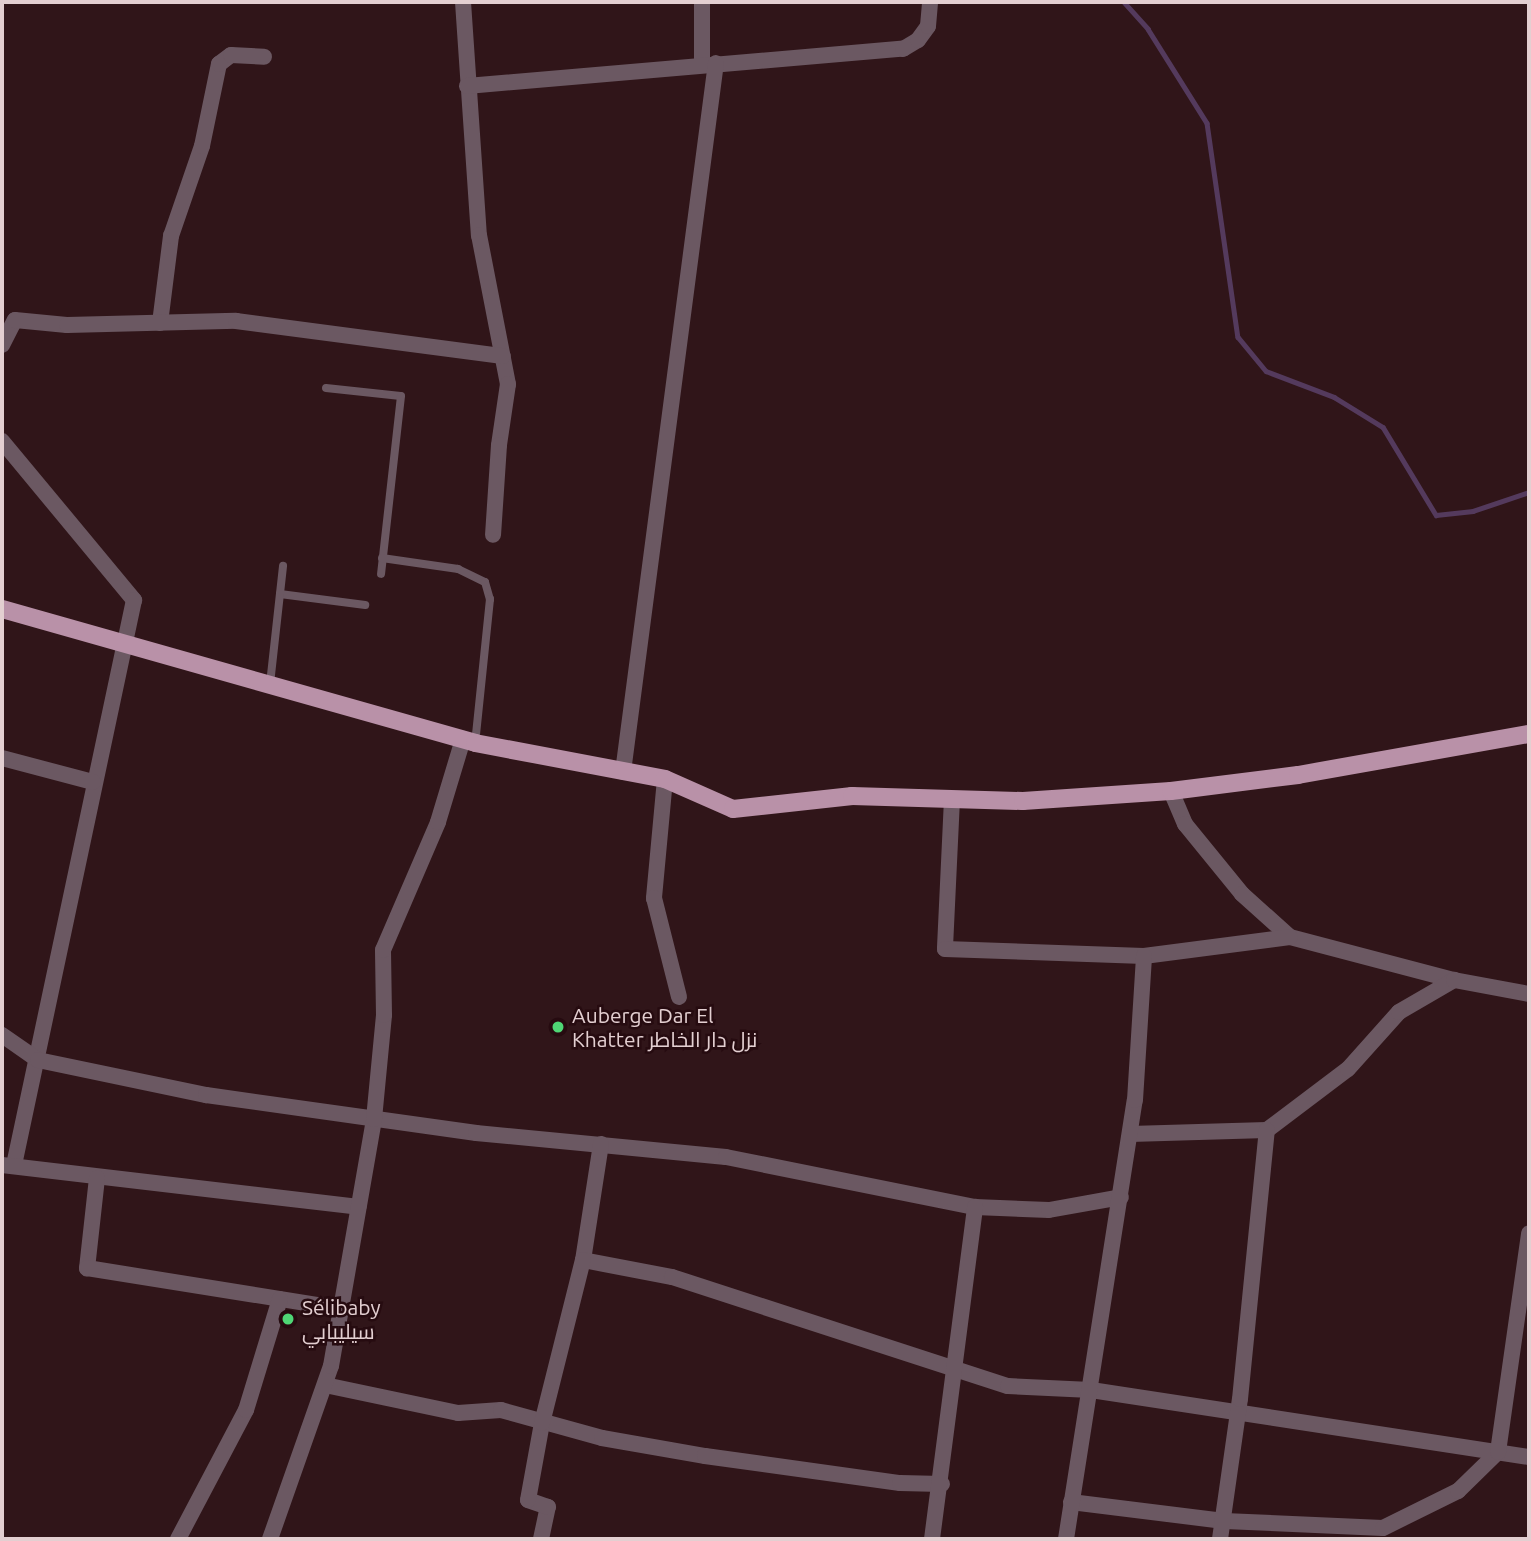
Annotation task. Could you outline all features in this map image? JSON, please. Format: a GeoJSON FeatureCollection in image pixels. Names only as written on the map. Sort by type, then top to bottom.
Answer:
{"type":"FeatureCollection","features":[{"type":"Feature","properties":{"kind":"main road"},"geometry":{"type":"LineString","coordinates":[[2,609],[124,646],[270,684],[469,741],[666,779],[733,809],[852,796],[1023,801],[1171,791],[1298,775],[1529,734]]}},
{"type":"Feature","properties":{"kind":"street"},"geometry":{"type":"LineString","coordinates":[[463,2],[478,235],[508,384],[499,445],[493,535]]}},
{"type":"Feature","properties":{"kind":"street"},"geometry":{"type":"LineString","coordinates":[[623,772],[709,64],[702,2]]}},
{"type":"Feature","properties":{"kind":"street"},"geometry":{"type":"LineString","coordinates":[[467,86],[904,49],[918,40],[928,26],[930,2]]}},
{"type":"Feature","properties":{"kind":"street"},"geometry":{"type":"LineString","coordinates":[[160,323],[169,245],[202,146],[219,64],[231,55],[264,57]]}},
{"type":"Feature","properties":{"kind":"street"},"geometry":{"type":"LineString","coordinates":[[2,345],[15,320],[67,325],[236,321],[503,356]]}},
{"type":"Feature","properties":{"kind":"street"},"geometry":{"type":"LineString","coordinates":[[2,441],[134,600],[93,782],[38,1060],[8,1165],[97,1178],[359,1207]]}},
{"type":"Feature","properties":{"kind":"street"},"geometry":{"type":"LineString","coordinates":[[270,1539],[325,1385],[341,1309],[374,1119],[384,1015],[383,950],[438,822],[469,741]]}},
{"type":"Feature","properties":{"kind":"street"},"geometry":{"type":"LineString","coordinates":[[2,758],[93,782]]}},
{"type":"Feature","properties":{"kind":"street"},"geometry":{"type":"LineString","coordinates":[[666,779],[654,898],[679,997]]}},
{"type":"Feature","properties":{"kind":"street"},"geometry":{"type":"LineString","coordinates":[[1171,791],[1193,834],[1242,894],[1290,937]]}},
{"type":"Feature","properties":{"kind":"street"},"geometry":{"type":"LineString","coordinates":[[953,799],[945,949],[1144,956],[1290,937],[1454,979],[1529,994]]}},
{"type":"Feature","properties":{"kind":"street"},"geometry":{"type":"LineString","coordinates":[[1066,1539],[1091,1390],[1102,1296],[1130,1134],[1144,956]]}},
{"type":"Feature","properties":{"kind":"street"},"geometry":{"type":"LineString","coordinates":[[1130,1134],[1267,1130],[1348,1069],[1399,1012],[1454,979]]}},
{"type":"Feature","properties":{"kind":"street"},"geometry":{"type":"LineString","coordinates":[[2,1035],[38,1060],[206,1095],[374,1119],[789,1167],[975,1208],[1049,1210],[1121,1197]]}},
{"type":"Feature","properties":{"kind":"street"},"geometry":{"type":"LineString","coordinates":[[1220,1539],[1238,1413],[1267,1130]]}},
{"type":"Feature","properties":{"kind":"street"},"geometry":{"type":"LineString","coordinates":[[541,1539],[548,1507],[528,1500],[542,1423],[583,1260],[601,1144]]}},
{"type":"Feature","properties":{"kind":"street"},"geometry":{"type":"LineString","coordinates":[[97,1178],[87,1268],[341,1309]]}},
{"type":"Feature","properties":{"kind":"street"},"geometry":{"type":"LineString","coordinates":[[932,1539],[957,1370],[975,1208]]}},
{"type":"Feature","properties":{"kind":"street"},"geometry":{"type":"LineString","coordinates":[[1071,1502],[1224,1521],[1383,1528],[1458,1491],[1498,1452],[1529,1233]]}},
{"type":"Feature","properties":{"kind":"street"},"geometry":{"type":"LineString","coordinates":[[583,1260],[672,1277],[1008,1386],[1091,1390],[1529,1457]]}},
{"type":"Feature","properties":{"kind":"street"},"geometry":{"type":"LineString","coordinates":[[178,1539],[246,1410],[280,1299]]}},
{"type":"Feature","properties":{"kind":"street"},"geometry":{"type":"LineString","coordinates":[[325,1385],[457,1413],[500,1410],[542,1423],[705,1456],[900,1483],[942,1485]]}},
{"type":"Feature","properties":{"kind":"lane"},"geometry":{"type":"LineString","coordinates":[[326,388],[401,396],[381,574]]}},
{"type":"Feature","properties":{"kind":"lane"},"geometry":{"type":"LineString","coordinates":[[382,558],[458,569],[485,582],[491,599],[469,741]]}},
{"type":"Feature","properties":{"kind":"lane"},"geometry":{"type":"LineString","coordinates":[[270,684],[283,566]]}},
{"type":"Feature","properties":{"kind":"lane"},"geometry":{"type":"LineString","coordinates":[[280,594],[365,605]]}},
{"type":"Feature","properties":{"kind":"waterway"},"geometry":{"type":"LineString","coordinates":[[1124,2],[1148,29],[1207,123],[1238,337],[1266,371],[1334,397],[1383,427],[1436,515],[1473,511],[1529,492]]}},
{"type":"Feature","properties":{"kind":"place","name":"Auberge Dar El Khatter نزل دار الخاطر"},"geometry":{"type":"Point","coordinates":[558,1027]}},
{"type":"Feature","properties":{"kind":"place","name":"Sélibaby سيليبابي"},"geometry":{"type":"Point","coordinates":[288,1319]}}]}
